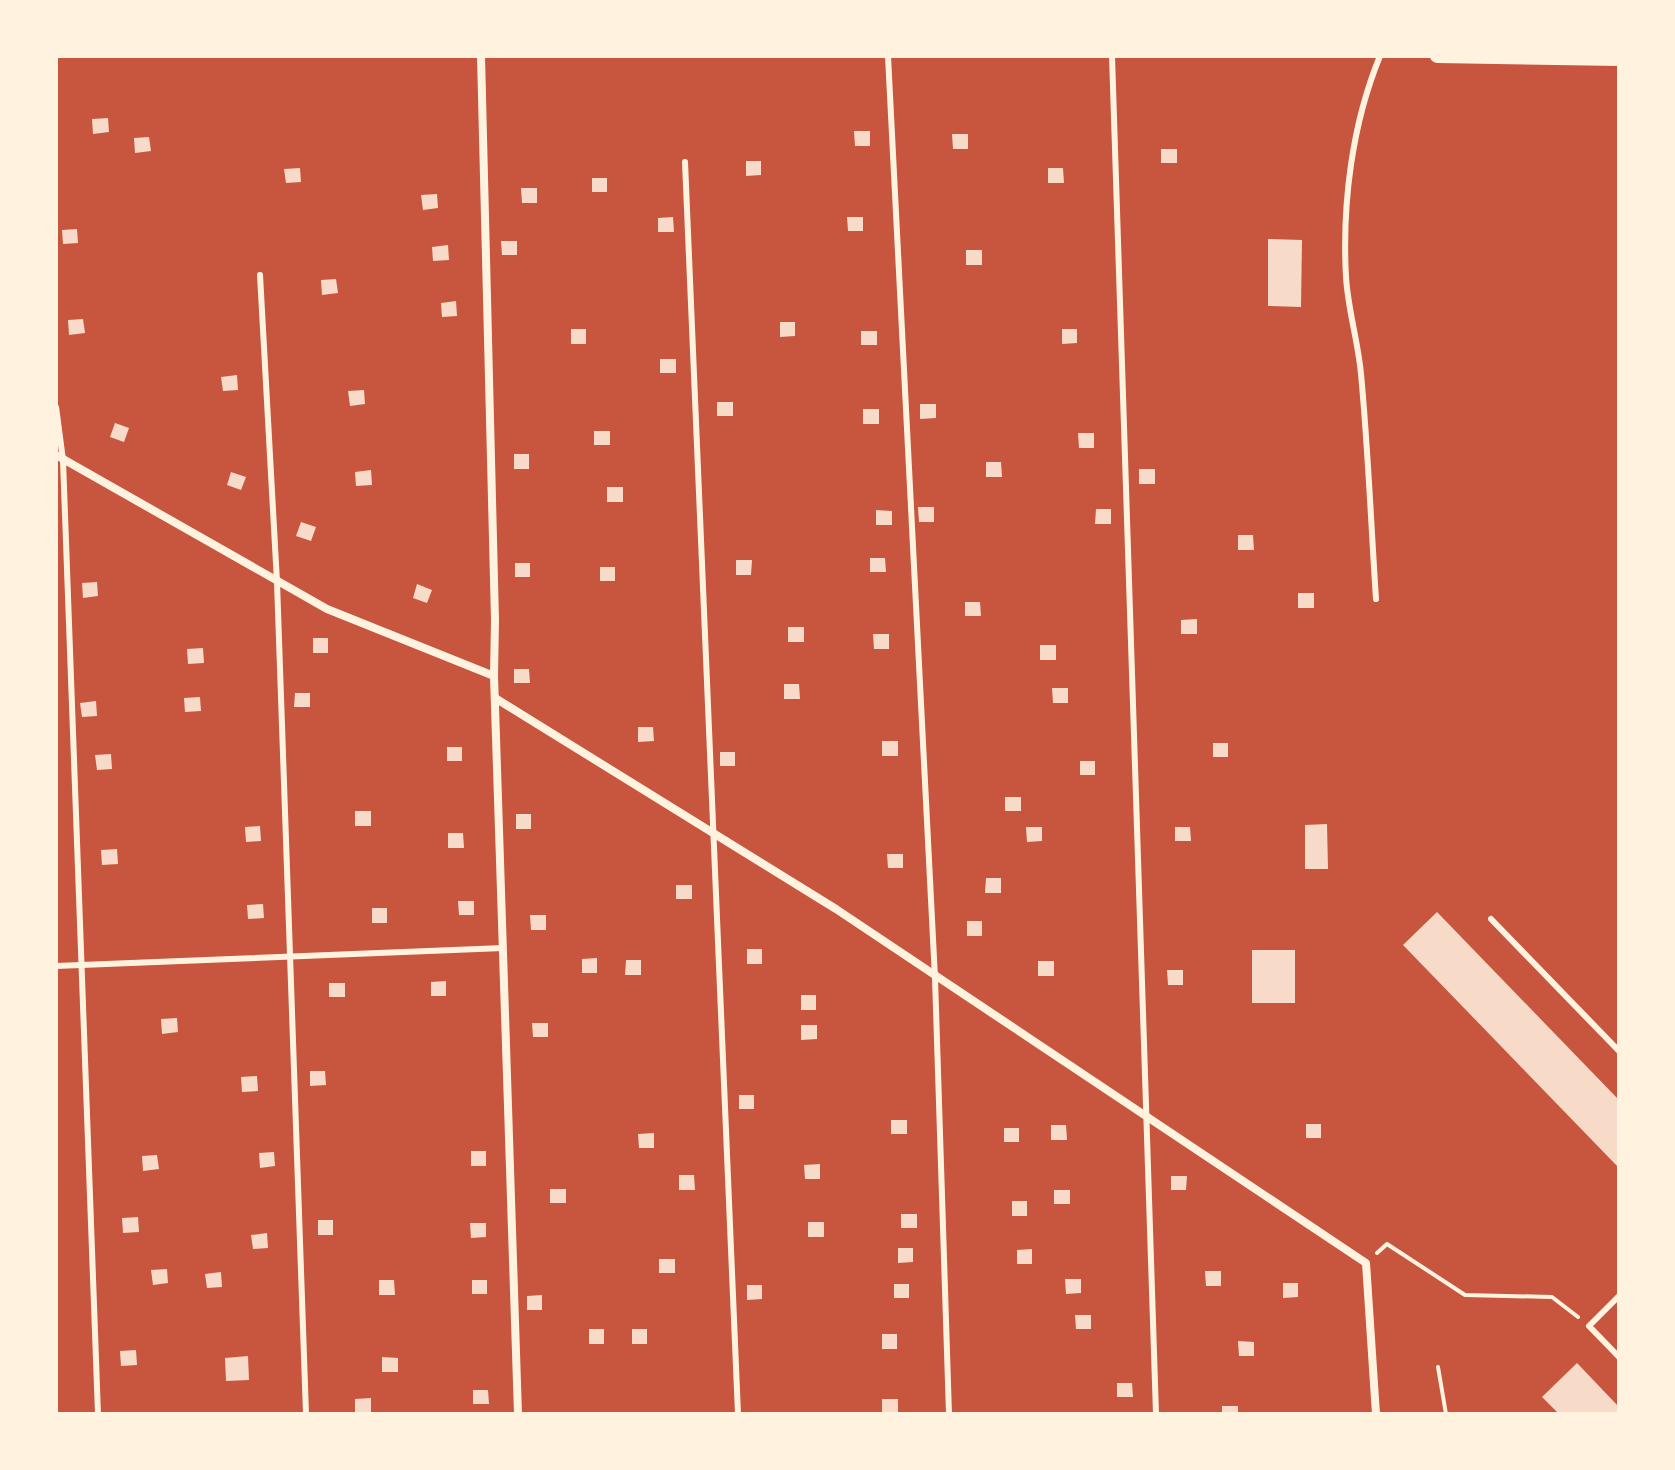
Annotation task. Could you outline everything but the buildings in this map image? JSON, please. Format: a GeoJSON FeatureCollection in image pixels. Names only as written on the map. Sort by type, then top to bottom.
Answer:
{"type":"FeatureCollection","features":[{"type":"Feature","properties":{"kind":"street"},"geometry":{"type":"LineString","coordinates":[[481,56],[494,676],[518,1414]]}},
{"type":"Feature","properties":{"kind":"street"},"geometry":{"type":"LineString","coordinates":[[1437,56],[1619,59]]}},
{"type":"Feature","properties":{"kind":"street"},"geometry":{"type":"LineString","coordinates":[[60,458],[327,609],[494,676]]}},
{"type":"Feature","properties":{"kind":"street"},"geometry":{"type":"LineString","coordinates":[[495,698],[836,909],[1366,1263],[1376,1414]]}},
{"type":"Feature","properties":{"kind":"lane"},"geometry":{"type":"LineString","coordinates":[[888,56],[935,978],[949,1414]]}},
{"type":"Feature","properties":{"kind":"lane"},"geometry":{"type":"LineString","coordinates":[[1112,56],[1156,1414]]}},
{"type":"Feature","properties":{"kind":"lane"},"geometry":{"type":"LineString","coordinates":[[1376,599],[1361,371],[1346,280],[1345,230],[1350,174],[1367,88],[1380,56]]}},
{"type":"Feature","properties":{"kind":"lane"},"geometry":{"type":"LineString","coordinates":[[685,162],[738,1414]]}},
{"type":"Feature","properties":{"kind":"lane"},"geometry":{"type":"LineString","coordinates":[[260,275],[277,582],[306,1414]]}},
{"type":"Feature","properties":{"kind":"lane"},"geometry":{"type":"LineString","coordinates":[[56,407],[82,965],[98,1414]]}},
{"type":"Feature","properties":{"kind":"lane"},"geometry":{"type":"LineString","coordinates":[[1491,919],[1619,1051]]}},
{"type":"Feature","properties":{"kind":"lane"},"geometry":{"type":"LineString","coordinates":[[56,966],[503,948]]}},
{"type":"Feature","properties":{"kind":"lane"},"geometry":{"type":"LineString","coordinates":[[1619,1296],[1589,1326],[1619,1357]]}},
{"type":"Feature","properties":{"kind":"path"},"geometry":{"type":"LineString","coordinates":[[1366,1263],[1387,1244],[1465,1295],[1552,1297],[1589,1326]]}},
{"type":"Feature","properties":{"kind":"path"},"geometry":{"type":"LineString","coordinates":[[1438,1367],[1446,1414]]}}]}
